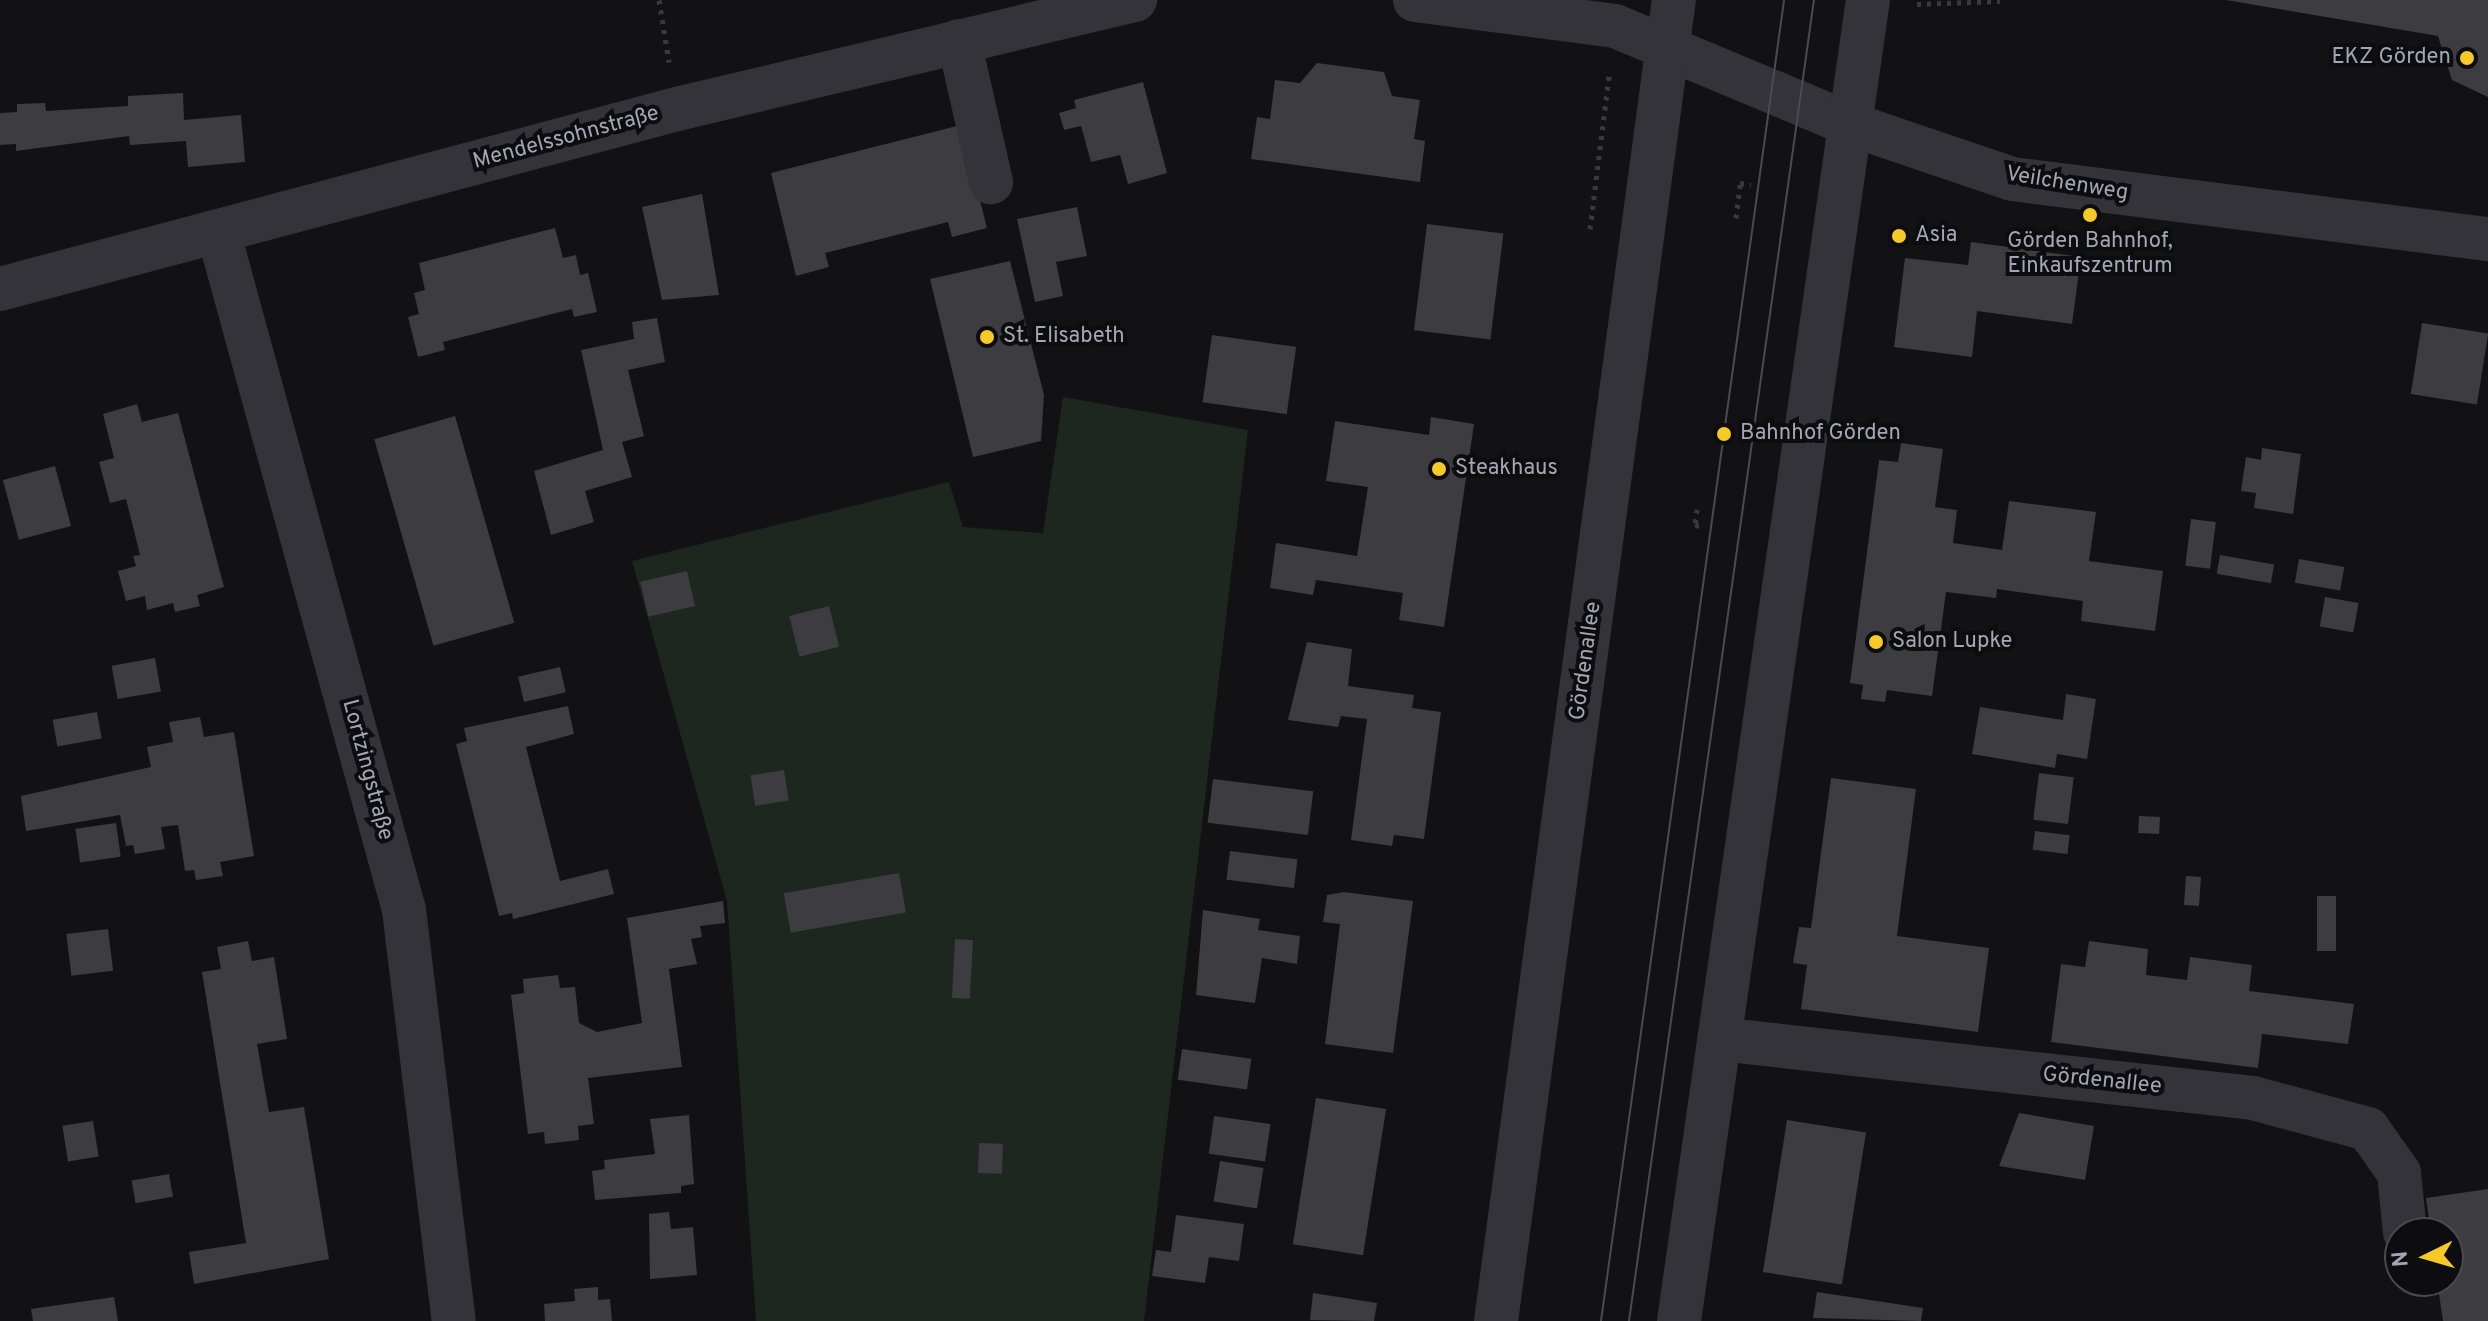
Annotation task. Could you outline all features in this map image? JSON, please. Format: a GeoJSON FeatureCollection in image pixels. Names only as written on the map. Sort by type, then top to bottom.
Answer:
{"type":"FeatureCollection","features":[{"type":"Feature","properties":{"kind":"street","name":"Mendelssohnstraße"},"geometry":{"type":"LineString","coordinates":[[0,289],[677,109],[1135,0]]}},
{"type":"Feature","properties":{"kind":"street"},"geometry":{"type":"LineString","coordinates":[[1415,0],[1615,26],[1667,46]]}},
{"type":"Feature","properties":{"kind":"street","name":"Gördenallee"},"geometry":{"type":"LineString","coordinates":[[1496,1321],[1674,0]]}},
{"type":"Feature","properties":{"kind":"street"},"geometry":{"type":"LineString","coordinates":[[1679,1321],[1847,123],[1868,3]]}},
{"type":"Feature","properties":{"kind":"street"},"geometry":{"type":"LineString","coordinates":[[959,41],[991,182]]}},
{"type":"Feature","properties":{"kind":"street","name":"Veilchenweg"},"geometry":{"type":"LineString","coordinates":[[1667,46],[1847,123],[2012,179],[2488,239]]}},
{"type":"Feature","properties":{"kind":"street","name":"Lortzingstraße"},"geometry":{"type":"LineString","coordinates":[[218,231],[404,910],[454,1321]]}},
{"type":"Feature","properties":{"kind":"street","name":"Gördenallee"},"geometry":{"type":"LineString","coordinates":[[1719,1039],[2253,1098],[2368,1129],[2399,1173],[2403,1217]]}},
{"type":"Feature","properties":{"kind":"path"},"geometry":{"type":"LineString","coordinates":[[659,0],[677,109]]}},
{"type":"Feature","properties":{"kind":"path"},"geometry":{"type":"LineString","coordinates":[[1868,3],[2000,1]]}},
{"type":"Feature","properties":{"kind":"path"},"geometry":{"type":"LineString","coordinates":[[1736,218],[1740,183],[1751,185]]}},
{"type":"Feature","properties":{"kind":"path"},"geometry":{"type":"LineString","coordinates":[[1697,509],[1695,525],[1702,526]]}},
{"type":"Feature","properties":{"kind":"shaded area"},"geometry":{"type":"Polygon","coordinates":[[[1063,397],[1248,430],[1144,1321],[756,1321],[727,901],[632,561],[949,482],[963,527],[1043,533],[1063,397]]]}},
{"type":"Feature","properties":{"kind":"building","name":"EKZ Görden"},"geometry":{"type":"Polygon","coordinates":[[[2226,0],[2488,0],[2488,97],[2452,80],[2438,36],[2226,0]]]}},
{"type":"Feature","properties":{"kind":"building"},"geometry":{"type":"Polygon","coordinates":[[[1317,63],[1384,72],[1392,96],[1420,100],[1414,139],[1425,141],[1420,182],[1251,159],[1257,117],[1270,119],[1275,80],[1300,83],[1317,63]]]}},
{"type":"Feature","properties":{"kind":"building"},"geometry":{"type":"Polygon","coordinates":[[[1143,82],[1167,173],[1128,184],[1120,155],[1091,162],[1081,126],[1064,130],[1059,113],[1076,108],[1074,100],[1143,82]]]}},
{"type":"Feature","properties":{"kind":"building"},"geometry":{"type":"Polygon","coordinates":[[[183,93],[184,120],[241,115],[245,162],[188,167],[186,141],[130,145],[129,136],[16,151],[16,144],[0,145],[0,113],[17,112],[17,104],[45,103],[46,111],[128,106],[128,96],[183,93]]]}},
{"type":"Feature","properties":{"kind":"building"},"geometry":{"type":"Polygon","coordinates":[[[961,125],[987,228],[952,237],[948,222],[825,253],[829,267],[796,276],[771,173],[961,125]]]}},
{"type":"Feature","properties":{"kind":"building"},"geometry":{"type":"Polygon","coordinates":[[[702,194],[719,295],[662,300],[642,207],[702,194]]]}},
{"type":"Feature","properties":{"kind":"building"},"geometry":{"type":"Polygon","coordinates":[[[1077,207],[1087,256],[1056,262],[1063,296],[1035,302],[1017,219],[1077,207]]]}},
{"type":"Feature","properties":{"kind":"building"},"geometry":{"type":"Polygon","coordinates":[[[1427,224],[1503,233],[1490,340],[1414,330],[1427,224]]]}},
{"type":"Feature","properties":{"kind":"building"},"geometry":{"type":"Polygon","coordinates":[[[555,228],[563,258],[576,255],[580,275],[588,273],[597,312],[574,317],[572,309],[443,342],[445,350],[418,357],[408,317],[419,314],[414,293],[425,290],[419,263],[555,228]]]}},
{"type":"Feature","properties":{"kind":"building"},"geometry":{"type":"Polygon","coordinates":[[[1971,242],[2081,257],[2072,324],[1977,311],[1972,357],[1894,347],[1905,258],[1968,265],[1971,242]]]}},
{"type":"Feature","properties":{"kind":"building","name":"St. Elisabeth"},"geometry":{"type":"Polygon","coordinates":[[[1010,261],[1044,395],[1041,441],[973,457],[930,279],[1010,261]]]}},
{"type":"Feature","properties":{"kind":"building"},"geometry":{"type":"Polygon","coordinates":[[[657,318],[665,362],[628,370],[644,436],[622,442],[632,477],[585,491],[594,522],[551,535],[534,471],[603,450],[581,350],[634,339],[632,322],[657,318]]]}},
{"type":"Feature","properties":{"kind":"building"},"geometry":{"type":"Polygon","coordinates":[[[2422,323],[2488,333],[2477,405],[2411,394],[2422,323]]]}},
{"type":"Feature","properties":{"kind":"building"},"geometry":{"type":"Polygon","coordinates":[[[1212,335],[1296,347],[1287,414],[1203,402],[1212,335]]]}},
{"type":"Feature","properties":{"kind":"building"},"geometry":{"type":"Polygon","coordinates":[[[137,404],[142,422],[178,413],[224,587],[197,595],[200,606],[175,612],[173,603],[147,610],[145,596],[126,601],[118,571],[136,566],[133,556],[140,555],[126,499],[110,503],[99,462],[114,458],[103,414],[137,404]]]}},
{"type":"Feature","properties":{"kind":"building"},"geometry":{"type":"Polygon","coordinates":[[[455,416],[514,623],[434,646],[374,439],[455,416]]]}},
{"type":"Feature","properties":{"kind":"building"},"geometry":{"type":"Polygon","coordinates":[[[1431,417],[1474,424],[1444,627],[1399,620],[1403,593],[1316,580],[1313,595],[1270,588],[1276,543],[1357,556],[1368,487],[1326,481],[1335,421],[1429,435],[1431,417]]]}},
{"type":"Feature","properties":{"kind":"building"},"geometry":{"type":"Polygon","coordinates":[[[1901,443],[1943,449],[1935,507],[1957,510],[1953,543],[2002,550],[2009,501],[2096,512],[2089,561],[2163,571],[2155,631],[2081,621],[2083,601],[1997,589],[1996,598],[1946,592],[1932,696],[1887,690],[1885,702],[1861,699],[1863,685],[1850,683],[1879,460],[1898,462],[1901,443]]]}},
{"type":"Feature","properties":{"kind":"building"},"geometry":{"type":"Polygon","coordinates":[[[2262,448],[2301,454],[2293,514],[2254,508],[2256,493],[2241,491],[2246,457],[2261,460],[2262,448]]]}},
{"type":"Feature","properties":{"kind":"building"},"geometry":{"type":"Polygon","coordinates":[[[55,466],[71,526],[19,540],[3,480],[55,466]]]}},
{"type":"Feature","properties":{"kind":"building"},"geometry":{"type":"Polygon","coordinates":[[[2191,519],[2216,522],[2210,569],[2185,566],[2191,519]]]}},
{"type":"Feature","properties":{"kind":"building"},"geometry":{"type":"Polygon","coordinates":[[[2220,555],[2274,565],[2271,583],[2217,574],[2220,555]]]}},
{"type":"Feature","properties":{"kind":"building"},"geometry":{"type":"Polygon","coordinates":[[[2299,559],[2344,567],[2340,591],[2295,583],[2299,559]]]}},
{"type":"Feature","properties":{"kind":"building"},"geometry":{"type":"Polygon","coordinates":[[[687,571],[695,606],[648,617],[640,582],[687,571]]]}},
{"type":"Feature","properties":{"kind":"building"},"geometry":{"type":"Polygon","coordinates":[[[2325,597],[2358,603],[2353,632],[2320,627],[2325,597]]]}},
{"type":"Feature","properties":{"kind":"building"},"geometry":{"type":"Polygon","coordinates":[[[829,606],[839,647],[799,657],[789,616],[829,606]]]}},
{"type":"Feature","properties":{"kind":"building"},"geometry":{"type":"Polygon","coordinates":[[[1307,642],[1352,649],[1348,686],[1414,695],[1412,708],[1441,712],[1424,839],[1394,835],[1392,846],[1351,840],[1367,719],[1341,716],[1338,727],[1288,720],[1307,642]]]}},
{"type":"Feature","properties":{"kind":"building"},"geometry":{"type":"Polygon","coordinates":[[[155,658],[161,691],[118,699],[112,666],[155,658]]]}},
{"type":"Feature","properties":{"kind":"building"},"geometry":{"type":"Polygon","coordinates":[[[560,667],[566,692],[524,702],[518,677],[560,667]]]}},
{"type":"Feature","properties":{"kind":"building"},"geometry":{"type":"Polygon","coordinates":[[[2066,694],[2096,699],[2087,759],[2057,754],[2055,768],[1972,754],[1980,707],[2063,720],[2066,694]]]}},
{"type":"Feature","properties":{"kind":"building"},"geometry":{"type":"Polygon","coordinates":[[[568,706],[574,734],[526,747],[560,881],[608,869],[614,894],[513,919],[512,913],[499,916],[456,744],[467,741],[464,728],[568,706]]]}},
{"type":"Feature","properties":{"kind":"building"},"geometry":{"type":"Polygon","coordinates":[[[97,712],[102,739],[57,746],[53,720],[97,712]]]}},
{"type":"Feature","properties":{"kind":"building"},"geometry":{"type":"Polygon","coordinates":[[[200,717],[204,737],[234,732],[254,856],[220,862],[223,876],[196,880],[194,870],[185,871],[178,825],[161,827],[165,849],[135,854],[133,845],[126,846],[120,815],[26,831],[21,796],[151,767],[147,747],[173,742],[169,722],[200,717]]]}},
{"type":"Feature","properties":{"kind":"building"},"geometry":{"type":"Polygon","coordinates":[[[784,770],[789,801],[755,806],[750,775],[784,770]]]}},
{"type":"Feature","properties":{"kind":"building"},"geometry":{"type":"Polygon","coordinates":[[[2039,773],[2074,777],[2068,824],[2033,820],[2039,773]]]}},
{"type":"Feature","properties":{"kind":"building"},"geometry":{"type":"Polygon","coordinates":[[[1831,778],[1916,789],[1897,936],[1989,948],[1978,1032],[1801,1009],[1807,965],[1793,963],[1799,927],[1811,928],[1831,778]]]}},
{"type":"Feature","properties":{"kind":"building"},"geometry":{"type":"Polygon","coordinates":[[[1213,779],[1313,791],[1308,835],[1208,823],[1213,779]]]}},
{"type":"Feature","properties":{"kind":"building"},"geometry":{"type":"Polygon","coordinates":[[[2139,816],[2160,817],[2159,834],[2138,833],[2139,816]]]}},
{"type":"Feature","properties":{"kind":"building"},"geometry":{"type":"Polygon","coordinates":[[[116,823],[121,857],[80,862],[75,829],[116,823]]]}},
{"type":"Feature","properties":{"kind":"building"},"geometry":{"type":"Polygon","coordinates":[[[2035,831],[2070,835],[2067,854],[2033,850],[2035,831]]]}},
{"type":"Feature","properties":{"kind":"building"},"geometry":{"type":"Polygon","coordinates":[[[1230,851],[1297,859],[1294,888],[1226,880],[1230,851]]]}},
{"type":"Feature","properties":{"kind":"building"},"geometry":{"type":"Polygon","coordinates":[[[899,873],[906,912],[791,933],[784,893],[899,873]]]}},
{"type":"Feature","properties":{"kind":"building"},"geometry":{"type":"Polygon","coordinates":[[[2186,876],[2201,877],[2199,906],[2184,905],[2186,876]]]}},
{"type":"Feature","properties":{"kind":"building"},"geometry":{"type":"Polygon","coordinates":[[[1344,892],[1413,901],[1393,1053],[1325,1044],[1340,924],[1323,922],[1327,895],[1344,892]]]}},
{"type":"Feature","properties":{"kind":"building"},"geometry":{"type":"Polygon","coordinates":[[[2317,896],[2336,896],[2336,951],[2317,951],[2317,896]]]}},
{"type":"Feature","properties":{"kind":"building"},"geometry":{"type":"Polygon","coordinates":[[[723,901],[725,923],[700,926],[702,937],[691,939],[697,964],[669,969],[682,1067],[588,1078],[594,1124],[578,1126],[579,1140],[545,1144],[544,1132],[528,1134],[511,995],[524,993],[523,979],[558,975],[560,988],[575,987],[579,1023],[597,1032],[642,1023],[627,918],[723,901]]]}},
{"type":"Feature","properties":{"kind":"building"},"geometry":{"type":"Polygon","coordinates":[[[1203,910],[1260,919],[1258,930],[1300,936],[1297,964],[1262,958],[1255,1003],[1196,995],[1203,910]]]}},
{"type":"Feature","properties":{"kind":"building"},"geometry":{"type":"Polygon","coordinates":[[[108,929],[113,971],[71,976],[66,934],[108,929]]]}},
{"type":"Feature","properties":{"kind":"building"},"geometry":{"type":"Polygon","coordinates":[[[955,939],[973,940],[970,999],[952,998],[955,939]]]}},
{"type":"Feature","properties":{"kind":"building"},"geometry":{"type":"Polygon","coordinates":[[[248,941],[252,961],[274,957],[287,1039],[257,1044],[269,1112],[304,1107],[329,1259],[194,1284],[189,1252],[246,1243],[202,972],[221,969],[217,947],[248,941]]]}},
{"type":"Feature","properties":{"kind":"building"},"geometry":{"type":"Polygon","coordinates":[[[2089,941],[2148,949],[2146,975],[2187,980],[2190,957],[2252,965],[2249,991],[2354,1004],[2348,1044],[2262,1034],[2258,1068],[2051,1042],[2061,964],[2085,967],[2089,941]]]}},
{"type":"Feature","properties":{"kind":"building"},"geometry":{"type":"Polygon","coordinates":[[[1182,1049],[1251,1059],[1247,1089],[1178,1080],[1182,1049]]]}},
{"type":"Feature","properties":{"kind":"building"},"geometry":{"type":"Polygon","coordinates":[[[1316,1098],[1386,1109],[1363,1255],[1293,1244],[1316,1098]]]}},
{"type":"Feature","properties":{"kind":"building"},"geometry":{"type":"Polygon","coordinates":[[[2019,1113],[2094,1126],[2085,1180],[1999,1166],[2019,1113]]]}},
{"type":"Feature","properties":{"kind":"building"},"geometry":{"type":"Polygon","coordinates":[[[689,1115],[694,1184],[681,1186],[681,1193],[595,1200],[592,1171],[605,1169],[604,1160],[655,1154],[650,1119],[689,1115]]]}},
{"type":"Feature","properties":{"kind":"building"},"geometry":{"type":"Polygon","coordinates":[[[1214,1116],[1270,1124],[1265,1162],[1209,1154],[1214,1116]]]}},
{"type":"Feature","properties":{"kind":"building"},"geometry":{"type":"Polygon","coordinates":[[[1787,1120],[1866,1133],[1842,1285],[1763,1272],[1787,1120]]]}},
{"type":"Feature","properties":{"kind":"building"},"geometry":{"type":"Polygon","coordinates":[[[93,1121],[99,1157],[68,1161],[62,1126],[93,1121]]]}},
{"type":"Feature","properties":{"kind":"building"},"geometry":{"type":"Polygon","coordinates":[[[979,1143],[1003,1144],[1002,1174],[978,1173],[979,1143]]]}},
{"type":"Feature","properties":{"kind":"building"},"geometry":{"type":"Polygon","coordinates":[[[1220,1161],[1263,1168],[1257,1208],[1214,1201],[1220,1161]]]}},
{"type":"Feature","properties":{"kind":"building"},"geometry":{"type":"Polygon","coordinates":[[[169,1174],[173,1197],[136,1203],[132,1181],[169,1174]]]}},
{"type":"Feature","properties":{"kind":"building"},"geometry":{"type":"Polygon","coordinates":[[[2488,1189],[2488,1321],[2443,1321],[2439,1297],[2464,1297],[2464,1217],[2429,1217],[2426,1198],[2488,1189]]]}},
{"type":"Feature","properties":{"kind":"building"},"geometry":{"type":"Polygon","coordinates":[[[669,1212],[671,1229],[693,1227],[697,1275],[650,1279],[649,1214],[669,1212]]]}},
{"type":"Feature","properties":{"kind":"building"},"geometry":{"type":"Polygon","coordinates":[[[1176,1215],[1244,1224],[1239,1261],[1209,1257],[1205,1283],[1152,1276],[1156,1250],[1171,1252],[1176,1215]]]}},
{"type":"Feature","properties":{"kind":"building"},"geometry":{"type":"Polygon","coordinates":[[[598,1287],[598,1300],[610,1299],[612,1321],[545,1321],[544,1304],[575,1301],[574,1289],[598,1287]]]}},
{"type":"Feature","properties":{"kind":"building"},"geometry":{"type":"Polygon","coordinates":[[[1817,1292],[1923,1308],[1921,1321],[1813,1318],[1817,1292]]]}},
{"type":"Feature","properties":{"kind":"building"},"geometry":{"type":"Polygon","coordinates":[[[1313,1293],[1377,1303],[1374,1321],[1310,1320],[1313,1293]]]}},
{"type":"Feature","properties":{"kind":"building"},"geometry":{"type":"Polygon","coordinates":[[[114,1297],[118,1321],[33,1321],[31,1309],[114,1297]]]}},
{"type":"Feature","properties":{"kind":"tram line"},"geometry":{"type":"LineString","coordinates":[[1601,1321],[1784,0]]}},
{"type":"Feature","properties":{"kind":"tram line"},"geometry":{"type":"LineString","coordinates":[[1629,1321],[1814,0]]}},
{"type":"Feature","properties":{"kind":"place","name":"EKZ Görden"},"geometry":{"type":"Point","coordinates":[2467,58]}},
{"type":"Feature","properties":{"kind":"place","name":"Görden Bahnhof, Einkaufszentrum"},"geometry":{"type":"Point","coordinates":[2090,215]}},
{"type":"Feature","properties":{"kind":"place","name":"Asia"},"geometry":{"type":"Point","coordinates":[1899,236]}},
{"type":"Feature","properties":{"kind":"place","name":"St. Elisabeth"},"geometry":{"type":"Point","coordinates":[987,337]}},
{"type":"Feature","properties":{"kind":"place","name":"Bahnhof Görden"},"geometry":{"type":"Point","coordinates":[1724,434]}},
{"type":"Feature","properties":{"kind":"place","name":"Steakhaus"},"geometry":{"type":"Point","coordinates":[1439,469]}},
{"type":"Feature","properties":{"kind":"place","name":"Salon Lupke"},"geometry":{"type":"Point","coordinates":[1876,642]}}]}
